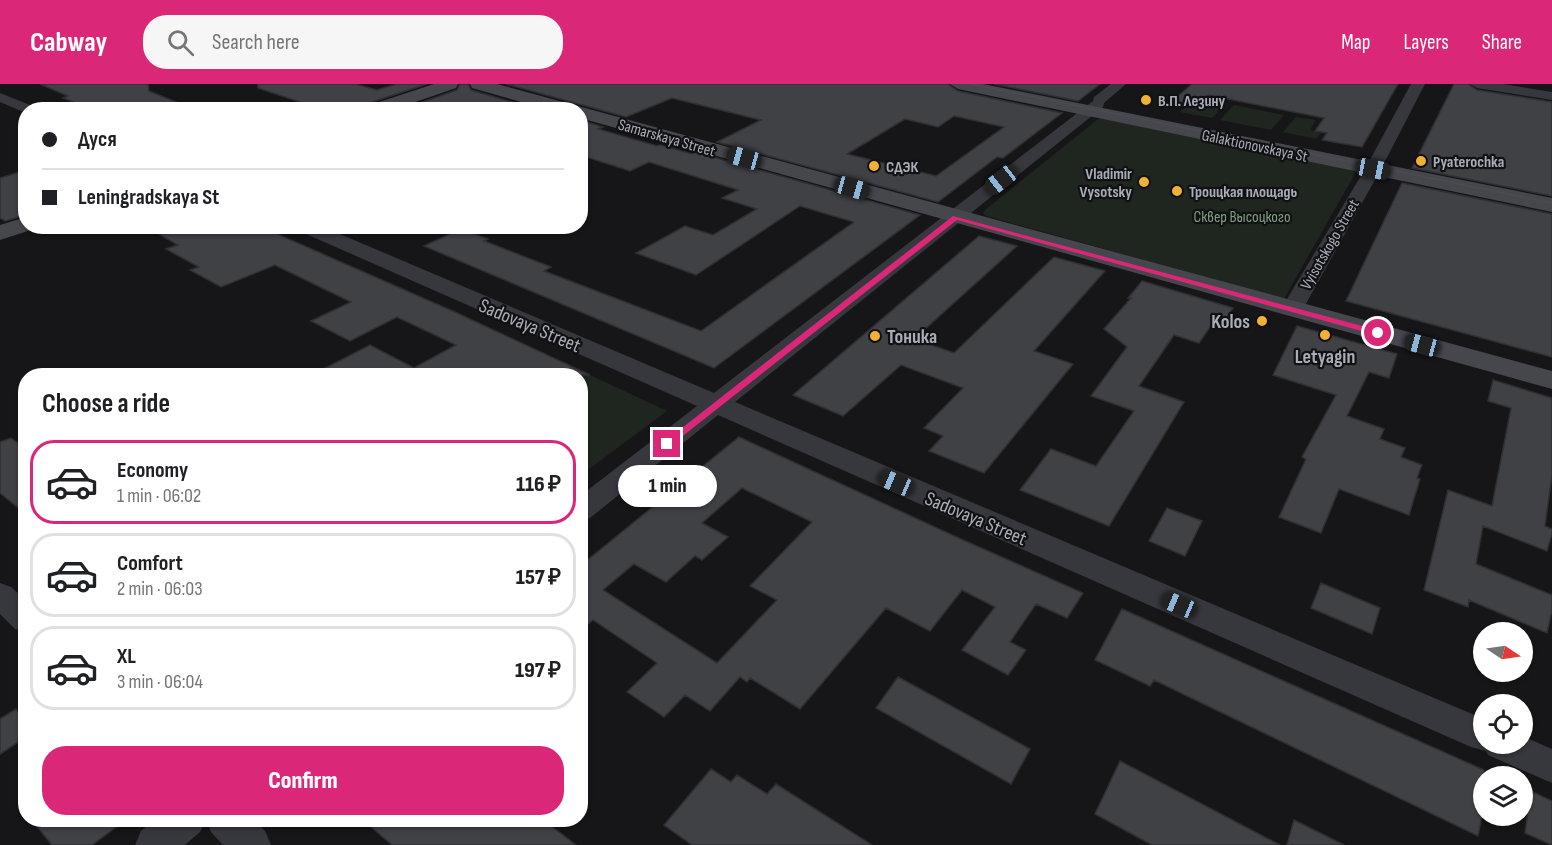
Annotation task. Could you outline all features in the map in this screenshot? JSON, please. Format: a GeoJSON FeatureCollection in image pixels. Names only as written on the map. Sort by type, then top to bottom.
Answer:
{"type":"FeatureCollection","features":[{"type":"Feature","properties":{"kind":"main road"},"geometry":{"type":"LineString","coordinates":[[397,102],[450,84]]}},
{"type":"Feature","properties":{"kind":"main road"},"geometry":{"type":"LineString","coordinates":[[478,84],[542,102]]}},
{"type":"Feature","properties":{"kind":"main road","name":"Galaktionovskaya St"},"geometry":{"type":"LineString","coordinates":[[958,84],[1096,105]]}},
{"type":"Feature","properties":{"kind":"main road","name":"Galaktionovskaya St"},"geometry":{"type":"LineString","coordinates":[[1000,84],[1552,205]]}},
{"type":"Feature","properties":{"kind":"main road","name":"Samarskaya Street"},"geometry":{"type":"LineString","coordinates":[[588,114],[956,218],[1552,380]]}},
{"type":"Feature","properties":{"kind":"main road","name":"Galaktionovskaya St"},"geometry":{"type":"LineString","coordinates":[[1376,165],[1552,197]]}},
{"type":"Feature","properties":{"kind":"main road"},"geometry":{"type":"LineString","coordinates":[[0,233],[18,227]]}},
{"type":"Feature","properties":{"kind":"street"},"geometry":{"type":"LineString","coordinates":[[588,505],[956,218],[1119,84]]}},
{"type":"Feature","properties":{"kind":"street","name":"Vyisotskogo Street"},"geometry":{"type":"LineString","coordinates":[[1292,309],[1376,165],[1418,84]]}},
{"type":"Feature","properties":{"kind":"street"},"geometry":{"type":"LineString","coordinates":[[1477,84],[1552,96]]}},
{"type":"Feature","properties":{"kind":"street"},"geometry":{"type":"LineString","coordinates":[[0,97],[18,105]]}},
{"type":"Feature","properties":{"kind":"street","name":"Sadovaya Street"},"geometry":{"type":"LineString","coordinates":[[322,234],[1473,731]]}},
{"type":"Feature","properties":{"kind":"street"},"geometry":{"type":"LineString","coordinates":[[0,595],[18,612]]}},
{"type":"Feature","properties":{"kind":"street"},"geometry":{"type":"LineString","coordinates":[[1524,754],[1552,766]]}},
{"type":"Feature","properties":{"kind":"street"},"geometry":{"type":"LineString","coordinates":[[155,845],[176,827]]}},
{"type":"Feature","properties":{"kind":"street"},"geometry":{"type":"LineString","coordinates":[[233,827],[251,845]]}},
{"type":"Feature","properties":{"kind":"green space"},"geometry":{"type":"Polygon","coordinates":[[[1204,100],[1226,104],[1212,118],[1180,112],[1185,107],[1195,108],[1204,100]]]}},
{"type":"Feature","properties":{"kind":"green space"},"geometry":{"type":"Polygon","coordinates":[[[1234,105],[1284,115],[1271,130],[1220,120],[1234,105]]]}},
{"type":"Feature","properties":{"kind":"green space"},"geometry":{"type":"Polygon","coordinates":[[[1296,117],[1316,120],[1310,130],[1321,133],[1316,139],[1283,132],[1296,117]]]}},
{"type":"Feature","properties":{"kind":"green space","name":"Сквер Высоцкого"},"geometry":{"type":"Polygon","coordinates":[[[1102,118],[1357,170],[1284,299],[986,216],[983,213],[1102,118]]]}},
{"type":"Feature","properties":{"kind":"green space"},"geometry":{"type":"Polygon","coordinates":[[[588,374],[667,411],[588,470],[588,374]]]}},
{"type":"Feature","properties":{"kind":"building"},"geometry":{"type":"Polygon","coordinates":[[[40,84],[148,84],[149,91],[176,102],[73,102],[63,98],[68,96],[40,84]]]}},
{"type":"Feature","properties":{"kind":"building"},"geometry":{"type":"Polygon","coordinates":[[[258,84],[355,84],[377,90],[397,84],[427,84],[372,102],[300,102],[258,88],[258,84]]]}},
{"type":"Feature","properties":{"kind":"building"},"geometry":{"type":"Polygon","coordinates":[[[460,84],[468,84],[471,90],[512,102],[423,102],[457,90],[460,84]]]}},
{"type":"Feature","properties":{"kind":"building"},"geometry":{"type":"Polygon","coordinates":[[[506,84],[948,84],[958,91],[1062,113],[1003,158],[997,157],[938,202],[717,142],[761,120],[672,98],[626,117],[588,107],[588,102],[571,102],[506,84]],[[954,116],[938,127],[905,119],[847,154],[936,176],[1004,127],[954,116]]]}},
{"type":"Feature","properties":{"kind":"building"},"geometry":{"type":"Polygon","coordinates":[[[994,84],[1100,84],[1078,101],[994,84]]]}},
{"type":"Feature","properties":{"kind":"building"},"geometry":{"type":"Polygon","coordinates":[[[1192,84],[1398,84],[1362,147],[1322,140],[1327,133],[1315,131],[1324,118],[1208,95],[1194,107],[1171,102],[1192,84]]]}},
{"type":"Feature","properties":{"kind":"building"},"geometry":{"type":"Polygon","coordinates":[[[1454,84],[1468,84],[1477,90],[1552,102],[1552,196],[1412,168],[1454,84]]]}},
{"type":"Feature","properties":{"kind":"building"},"geometry":{"type":"Polygon","coordinates":[[[588,122],[603,127],[598,129],[657,146],[692,154],[695,152],[920,215],[714,368],[424,246],[450,234],[474,234],[488,239],[484,241],[551,267],[544,271],[701,331],[854,222],[800,206],[696,275],[636,253],[685,226],[713,235],[757,209],[722,198],[738,190],[649,162],[630,171],[588,158],[588,122]]]}},
{"type":"Feature","properties":{"kind":"building"},"geometry":{"type":"Polygon","coordinates":[[[18,172],[18,217],[5,221],[0,218],[0,178],[18,172]]]}},
{"type":"Feature","properties":{"kind":"building"},"geometry":{"type":"Polygon","coordinates":[[[1402,183],[1552,214],[1552,357],[1346,301],[1402,183]]]}},
{"type":"Feature","properties":{"kind":"building"},"geometry":{"type":"Polygon","coordinates":[[[159,234],[277,234],[575,368],[414,368],[456,345],[397,317],[350,341],[311,321],[351,302],[275,265],[221,287],[190,270],[199,267],[166,249],[178,245],[159,234]]]}},
{"type":"Feature","properties":{"kind":"building"},"geometry":{"type":"Polygon","coordinates":[[[979,236],[1017,246],[914,339],[954,353],[1054,257],[1105,271],[1034,351],[1073,364],[984,473],[929,451],[943,436],[924,428],[963,388],[901,365],[843,416],[793,395],[979,236]]]}},
{"type":"Feature","properties":{"kind":"building"},"geometry":{"type":"Polygon","coordinates":[[[1142,281],[1233,308],[1221,326],[1212,324],[1199,343],[1174,335],[1139,386],[1184,402],[1109,526],[1020,490],[1051,449],[1096,466],[1134,411],[1091,396],[1127,347],[1104,329],[1131,298],[1128,298],[1142,281]]]}},
{"type":"Feature","properties":{"kind":"building"},"geometry":{"type":"Polygon","coordinates":[[[1297,326],[1397,354],[1389,378],[1369,372],[1347,416],[1384,429],[1380,439],[1405,448],[1401,457],[1422,465],[1409,515],[1339,489],[1321,533],[1279,517],[1306,459],[1302,457],[1336,395],[1273,375],[1297,326]]]}},
{"type":"Feature","properties":{"kind":"building"},"geometry":{"type":"Polygon","coordinates":[[[370,345],[414,368],[326,368],[370,345]]]}},
{"type":"Feature","properties":{"kind":"building"},"geometry":{"type":"Polygon","coordinates":[[[1493,380],[1552,398],[1552,474],[1545,526],[1552,529],[1552,533],[1547,551],[1483,526],[1476,564],[1552,595],[1552,610],[1547,633],[1533,627],[1533,622],[1521,622],[1469,600],[1468,607],[1424,590],[1448,490],[1492,506],[1511,408],[1488,401],[1493,380]]]}},
{"type":"Feature","properties":{"kind":"building"},"geometry":{"type":"Polygon","coordinates":[[[739,437],[1083,593],[1067,618],[1036,604],[1010,642],[1026,650],[1008,675],[962,650],[995,607],[962,590],[930,631],[886,608],[800,709],[750,678],[747,682],[740,677],[710,711],[685,695],[664,717],[627,692],[657,663],[593,620],[588,624],[588,560],[739,437]],[[742,488],[702,523],[728,537],[702,560],[695,556],[666,582],[634,564],[603,590],[717,663],[777,600],[750,586],[812,522],[742,488]]]}},
{"type":"Feature","properties":{"kind":"building"},"geometry":{"type":"Polygon","coordinates":[[[11,438],[18,443],[18,508],[0,493],[0,442],[11,438]]]}},
{"type":"Feature","properties":{"kind":"building"},"geometry":{"type":"Polygon","coordinates":[[[1167,508],[1202,521],[1185,556],[1149,541],[1167,508]]]}},
{"type":"Feature","properties":{"kind":"building"},"geometry":{"type":"Polygon","coordinates":[[[1321,583],[1380,608],[1372,634],[1311,608],[1321,583]]]}},
{"type":"Feature","properties":{"kind":"building"},"geometry":{"type":"Polygon","coordinates":[[[1122,609],[1475,766],[1473,766],[1473,826],[1480,826],[1478,836],[1154,680],[1150,686],[1095,660],[1122,609]]]}},
{"type":"Feature","properties":{"kind":"building"},"geometry":{"type":"Polygon","coordinates":[[[898,677],[1030,749],[1011,784],[876,708],[898,677]]]}},
{"type":"Feature","properties":{"kind":"building"},"geometry":{"type":"Polygon","coordinates":[[[16,709],[18,711],[18,742],[0,754],[0,719],[16,709]]]}},
{"type":"Feature","properties":{"kind":"building"},"geometry":{"type":"Polygon","coordinates":[[[1120,761],[1280,845],[1152,845],[1095,814],[1120,761]]]}},
{"type":"Feature","properties":{"kind":"building"},"geometry":{"type":"Polygon","coordinates":[[[711,769],[731,782],[737,775],[767,794],[776,784],[872,845],[692,845],[664,825],[711,769]]]}},
{"type":"Feature","properties":{"kind":"building"},"geometry":{"type":"Polygon","coordinates":[[[1533,792],[1552,801],[1552,845],[1525,833],[1526,826],[1533,826],[1533,792]]]}},
{"type":"Feature","properties":{"kind":"building"},"geometry":{"type":"Polygon","coordinates":[[[1294,820],[1344,845],[1287,845],[1294,820]]]}},
{"type":"Feature","properties":{"kind":"building"},"geometry":{"type":"Polygon","coordinates":[[[37,827],[116,827],[92,845],[52,845],[37,827]]]}},
{"type":"Feature","properties":{"kind":"building"},"geometry":{"type":"Polygon","coordinates":[[[371,827],[552,827],[576,845],[392,845],[371,827]]]}},
{"type":"Feature","properties":{"kind":"tram line"},"geometry":{"type":"LineString","coordinates":[[971,84],[1552,203]]}},
{"type":"Feature","properties":{"kind":"place","name":"В.П. Лезину"},"geometry":{"type":"Point","coordinates":[1146,100]}},
{"type":"Feature","properties":{"kind":"place","name":"Pyaterochka"},"geometry":{"type":"Point","coordinates":[1421,161]}},
{"type":"Feature","properties":{"kind":"place","name":"СДЭК"},"geometry":{"type":"Point","coordinates":[874,166]}},
{"type":"Feature","properties":{"kind":"place","name":"Vladimir Vysotsky"},"geometry":{"type":"Point","coordinates":[1144,182]}},
{"type":"Feature","properties":{"kind":"place","name":"Троицкая площадь"},"geometry":{"type":"Point","coordinates":[1177,191]}},
{"type":"Feature","properties":{"kind":"place","name":"Kolos"},"geometry":{"type":"Point","coordinates":[1262,321]}},
{"type":"Feature","properties":{"kind":"place","name":"Letyagin"},"geometry":{"type":"Point","coordinates":[1325,335]}},
{"type":"Feature","properties":{"kind":"place","name":"Тоника"},"geometry":{"type":"Point","coordinates":[875,336]}},
{"type":"Feature","properties":{"kind":"route"},"geometry":{"type":"LineString","coordinates":[[667,444],[956,218],[1378,333]]}}]}
